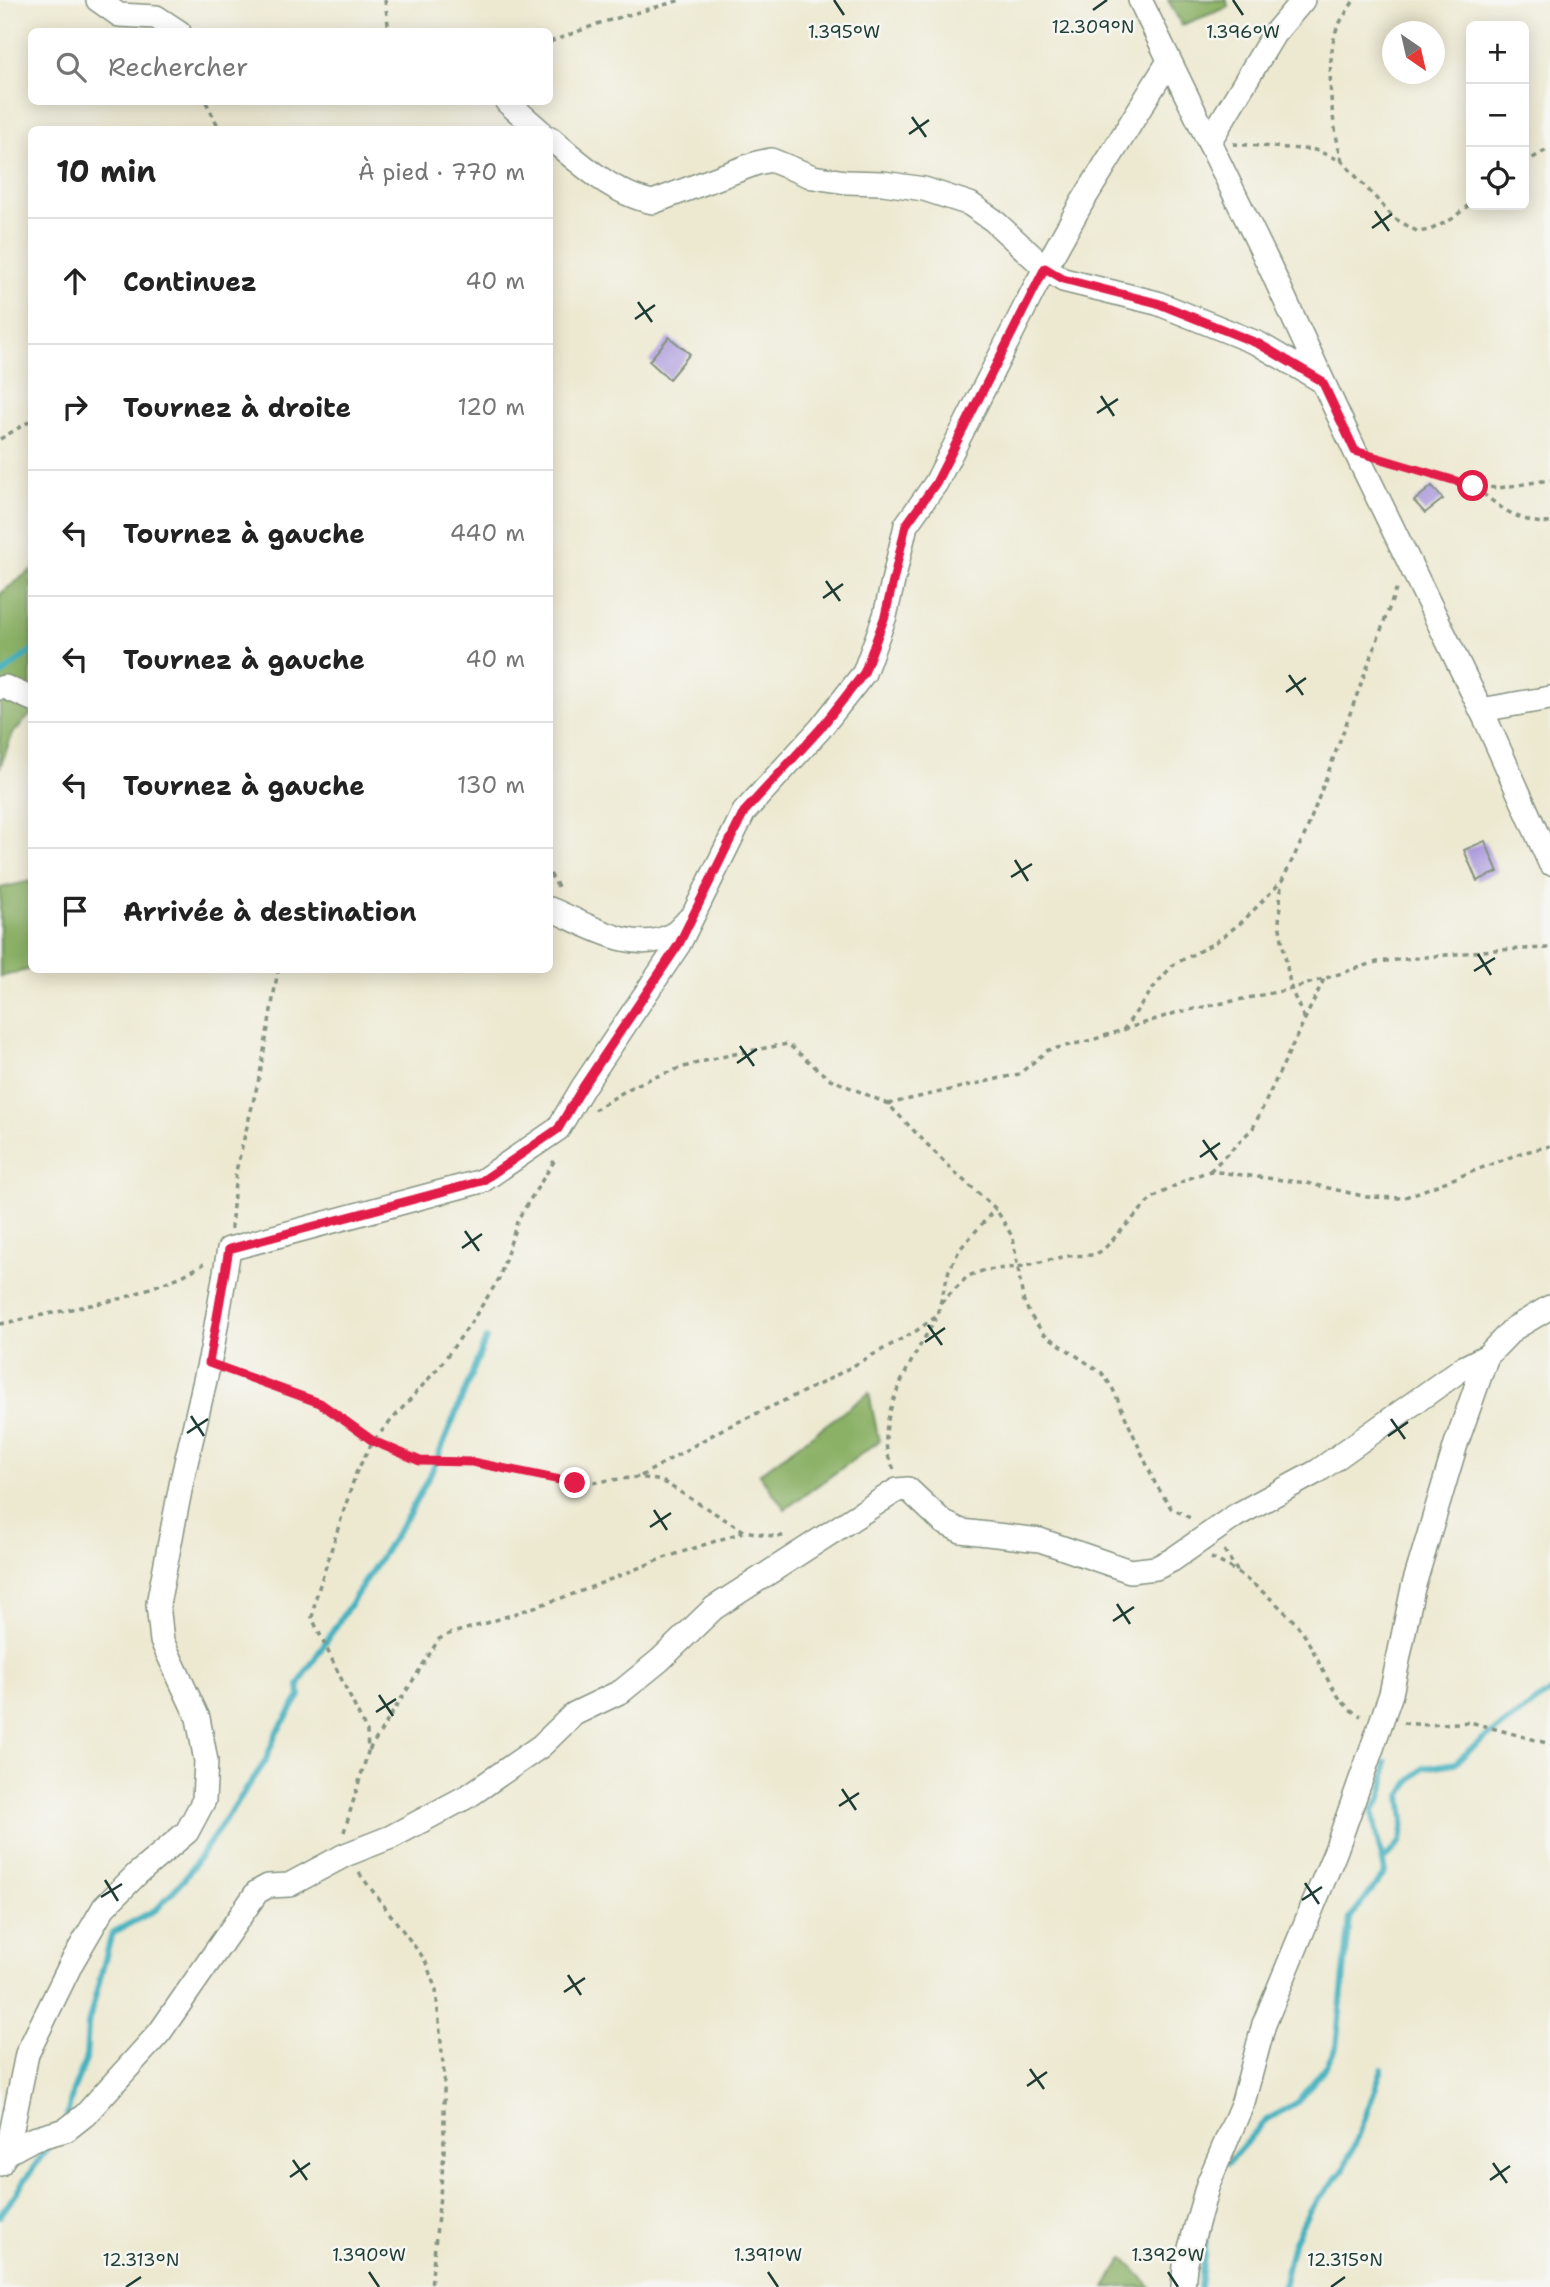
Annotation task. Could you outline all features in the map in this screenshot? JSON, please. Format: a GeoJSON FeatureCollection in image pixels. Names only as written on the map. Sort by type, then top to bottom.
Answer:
{"type":"FeatureCollection","features":[{"type":"Feature","properties":{"kind":"street"},"geometry":{"type":"LineString","coordinates":[[98,0],[119,15],[156,17],[173,28]]}},
{"type":"Feature","properties":{"kind":"street"},"geometry":{"type":"LineString","coordinates":[[1140,0],[1481,710],[1550,863]]}},
{"type":"Feature","properties":{"kind":"street"},"geometry":{"type":"LineString","coordinates":[[1209,142],[1274,34],[1303,0]]}},
{"type":"Feature","properties":{"kind":"street"},"geometry":{"type":"LineString","coordinates":[[4,2158],[27,2054],[72,1962],[104,1908],[137,1874],[187,1832],[204,1800],[206,1761],[198,1718],[162,1641],[158,1604],[182,1480],[209,1363],[229,1249],[482,1181],[558,1129],[679,944],[744,812],[820,729],[864,673],[885,616],[906,525],[936,483],[1045,268],[1081,204],[1170,61]]}},
{"type":"Feature","properties":{"kind":"street"},"geometry":{"type":"LineString","coordinates":[[510,105],[534,126]]}},
{"type":"Feature","properties":{"kind":"street"},"geometry":{"type":"LineString","coordinates":[[553,140],[605,180],[637,199],[653,202],[771,160],[813,177],[924,189],[970,204],[993,220],[1045,268],[1063,279],[1157,303],[1259,344],[1322,381]]}},
{"type":"Feature","properties":{"kind":"street"},"geometry":{"type":"LineString","coordinates":[[0,688],[5,687],[28,697]]}},
{"type":"Feature","properties":{"kind":"street"},"geometry":{"type":"LineString","coordinates":[[1481,710],[1550,698]]}},
{"type":"Feature","properties":{"kind":"street"},"geometry":{"type":"LineString","coordinates":[[553,910],[621,940],[649,942],[673,934],[694,914]]}},
{"type":"Feature","properties":{"kind":"street"},"geometry":{"type":"LineString","coordinates":[[4,2158],[33,2139],[65,2130],[85,2115],[160,2032],[257,1892],[268,1886],[289,1885],[345,1855],[391,1837],[470,1795],[541,1746],[574,1714],[622,1691],[660,1660],[714,1608],[897,1490],[908,1489],[943,1522],[961,1531],[1040,1540],[1130,1571],[1156,1568],[1235,1516],[1318,1471],[1463,1368],[1487,1356],[1513,1329],[1550,1307]]}},
{"type":"Feature","properties":{"kind":"street"},"geometry":{"type":"LineString","coordinates":[[1183,2287],[1185,2266],[1208,2184],[1243,2102],[1264,2024],[1327,1873],[1391,1694],[1413,1588],[1456,1444],[1487,1356]]}},
{"type":"Feature","properties":{"kind":"path"},"geometry":{"type":"LineString","coordinates":[[385,0],[388,28]]}},
{"type":"Feature","properties":{"kind":"path"},"geometry":{"type":"LineString","coordinates":[[553,41],[600,23],[681,0]]}},
{"type":"Feature","properties":{"kind":"path"},"geometry":{"type":"LineString","coordinates":[[1342,162],[1332,123],[1331,70],[1334,36],[1354,0]]}},
{"type":"Feature","properties":{"kind":"path"},"geometry":{"type":"LineString","coordinates":[[208,105],[218,126]]}},
{"type":"Feature","properties":{"kind":"path"},"geometry":{"type":"LineString","coordinates":[[1209,142],[1315,150],[1342,162],[1394,218],[1418,232],[1430,230],[1452,219],[1466,207]]}},
{"type":"Feature","properties":{"kind":"path"},"geometry":{"type":"LineString","coordinates":[[1529,160],[1550,148]]}},
{"type":"Feature","properties":{"kind":"path"},"geometry":{"type":"LineString","coordinates":[[0,439],[28,422]]}},
{"type":"Feature","properties":{"kind":"path"},"geometry":{"type":"LineString","coordinates":[[1355,451],[1473,486],[1498,488],[1550,480]]}},
{"type":"Feature","properties":{"kind":"path"},"geometry":{"type":"LineString","coordinates":[[1473,486],[1502,510],[1533,523],[1550,523]]}},
{"type":"Feature","properties":{"kind":"path"},"geometry":{"type":"LineString","coordinates":[[1123,1030],[1173,965],[1216,942],[1243,921],[1281,883],[1306,832],[1407,558]]}},
{"type":"Feature","properties":{"kind":"path"},"geometry":{"type":"LineString","coordinates":[[1281,883],[1279,923],[1291,989],[1304,1018]]}},
{"type":"Feature","properties":{"kind":"path"},"geometry":{"type":"LineString","coordinates":[[888,1104],[1019,1074],[1048,1050],[1092,1040],[1175,1013],[1291,989],[1377,962],[1494,950],[1550,948]]}},
{"type":"Feature","properties":{"kind":"path"},"geometry":{"type":"LineString","coordinates":[[0,1324],[124,1298],[182,1276],[229,1249],[236,1171],[260,1074],[277,973]]}},
{"type":"Feature","properties":{"kind":"path"},"geometry":{"type":"LineString","coordinates":[[941,1303],[968,1276],[985,1270],[1018,1267],[1048,1259],[1094,1255],[1103,1250],[1151,1199],[1187,1179],[1210,1171],[1253,1128],[1324,979]]}},
{"type":"Feature","properties":{"kind":"path"},"geometry":{"type":"LineString","coordinates":[[558,1129],[635,1086],[670,1072],[730,1054],[788,1044],[828,1078],[888,1104],[952,1170],[996,1209],[1013,1238],[1023,1299],[1030,1315],[1044,1334],[1102,1373],[1112,1387],[1155,1483],[1171,1508],[1214,1532],[1238,1572]]}},
{"type":"Feature","properties":{"kind":"path"},"geometry":{"type":"LineString","coordinates":[[1210,1171],[1307,1183],[1367,1197],[1403,1198],[1521,1153],[1550,1146]]}},
{"type":"Feature","properties":{"kind":"path"},"geometry":{"type":"LineString","coordinates":[[368,1752],[367,1732],[312,1618],[316,1597],[356,1473],[373,1441],[439,1367],[499,1279],[519,1219],[559,1153]]}},
{"type":"Feature","properties":{"kind":"path"},"geometry":{"type":"LineString","coordinates":[[908,1489],[891,1465],[887,1448],[886,1426],[898,1387],[937,1316],[949,1270],[960,1249],[996,1209]]}},
{"type":"Feature","properties":{"kind":"path"},"geometry":{"type":"LineString","coordinates":[[639,1478],[721,1430],[822,1383],[916,1331],[937,1316]]}},
{"type":"Feature","properties":{"kind":"path"},"geometry":{"type":"LineString","coordinates":[[209,1363],[320,1403],[373,1441],[420,1461],[472,1462],[575,1483],[639,1478],[662,1481],[744,1531],[778,1537],[789,1535]]}},
{"type":"Feature","properties":{"kind":"path"},"geometry":{"type":"LineString","coordinates":[[431,2287],[443,2154],[444,2074],[436,1990],[425,1960],[345,1855],[344,1831],[368,1752],[439,1639],[579,1592],[661,1559],[744,1531]]}},
{"type":"Feature","properties":{"kind":"path"},"geometry":{"type":"LineString","coordinates":[[1186,1550],[1215,1559],[1238,1572],[1292,1619],[1303,1632],[1348,1709],[1359,1716],[1429,1726],[1470,1722],[1550,1744]]}},
{"type":"Feature","properties":{"kind":"green space"},"geometry":{"type":"Polygon","coordinates":[[[1168,0],[1226,0],[1229,7],[1182,25],[1168,0]]]}},
{"type":"Feature","properties":{"kind":"green space"},"geometry":{"type":"Polygon","coordinates":[[[28,572],[28,717],[12,734],[0,768],[0,594],[28,572]]]}},
{"type":"Feature","properties":{"kind":"green space"},"geometry":{"type":"Polygon","coordinates":[[[28,882],[28,970],[0,977],[0,888],[28,882]]]}},
{"type":"Feature","properties":{"kind":"green space"},"geometry":{"type":"Polygon","coordinates":[[[869,1393],[879,1441],[785,1509],[759,1474],[869,1393]]]}},
{"type":"Feature","properties":{"kind":"green space"},"geometry":{"type":"Polygon","coordinates":[[[1123,2258],[1151,2287],[1105,2287],[1123,2258]]]}},
{"type":"Feature","properties":{"kind":"building"},"geometry":{"type":"Polygon","coordinates":[[[669,337],[690,354],[669,379],[649,361],[669,337]]]}},
{"type":"Feature","properties":{"kind":"building"},"geometry":{"type":"Polygon","coordinates":[[[1432,486],[1443,499],[1425,513],[1414,501],[1432,486]]]}},
{"type":"Feature","properties":{"kind":"building"},"geometry":{"type":"Polygon","coordinates":[[[1485,841],[1498,872],[1477,881],[1464,850],[1485,841]]]}},
{"type":"Feature","properties":{"kind":"waterway"},"geometry":{"type":"LineString","coordinates":[[0,676],[28,653]]}},
{"type":"Feature","properties":{"kind":"waterway"},"geometry":{"type":"LineString","coordinates":[[66,2120],[73,2091],[86,2060],[88,2024],[112,1933],[157,1909],[185,1878],[265,1762],[276,1734],[300,1696],[299,1685],[306,1672],[409,1514],[433,1469],[486,1339]]}},
{"type":"Feature","properties":{"kind":"waterway"},"geometry":{"type":"LineString","coordinates":[[1383,1861],[1401,1841],[1404,1821],[1401,1796],[1412,1778],[1424,1768],[1455,1763],[1550,1692]]}},
{"type":"Feature","properties":{"kind":"waterway"},"geometry":{"type":"LineString","coordinates":[[1228,2163],[1265,2121],[1297,2102],[1327,2065],[1336,2047],[1350,1918],[1385,1873],[1373,1810],[1382,1794],[1386,1762]]}},
{"type":"Feature","properties":{"kind":"waterway"},"geometry":{"type":"LineString","coordinates":[[1283,2287],[1293,2243],[1309,2211],[1343,2171],[1382,2069]]}},
{"type":"Feature","properties":{"kind":"waterway"},"geometry":{"type":"LineString","coordinates":[[0,2216],[52,2141]]}},
{"type":"Feature","properties":{"kind":"waterway"},"geometry":{"type":"LineString","coordinates":[[1200,2287],[1208,2223]]}},
{"type":"Feature","properties":{"kind":"route"},"geometry":{"type":"LineString","coordinates":[[575,1483],[472,1462],[420,1461],[373,1441],[320,1403],[209,1363],[229,1249],[482,1181],[558,1129],[679,944],[744,812],[820,729],[864,673],[885,616],[906,525],[936,483],[1045,268],[1063,279],[1157,303],[1259,344],[1322,381],[1355,451],[1473,486]]}}]}
